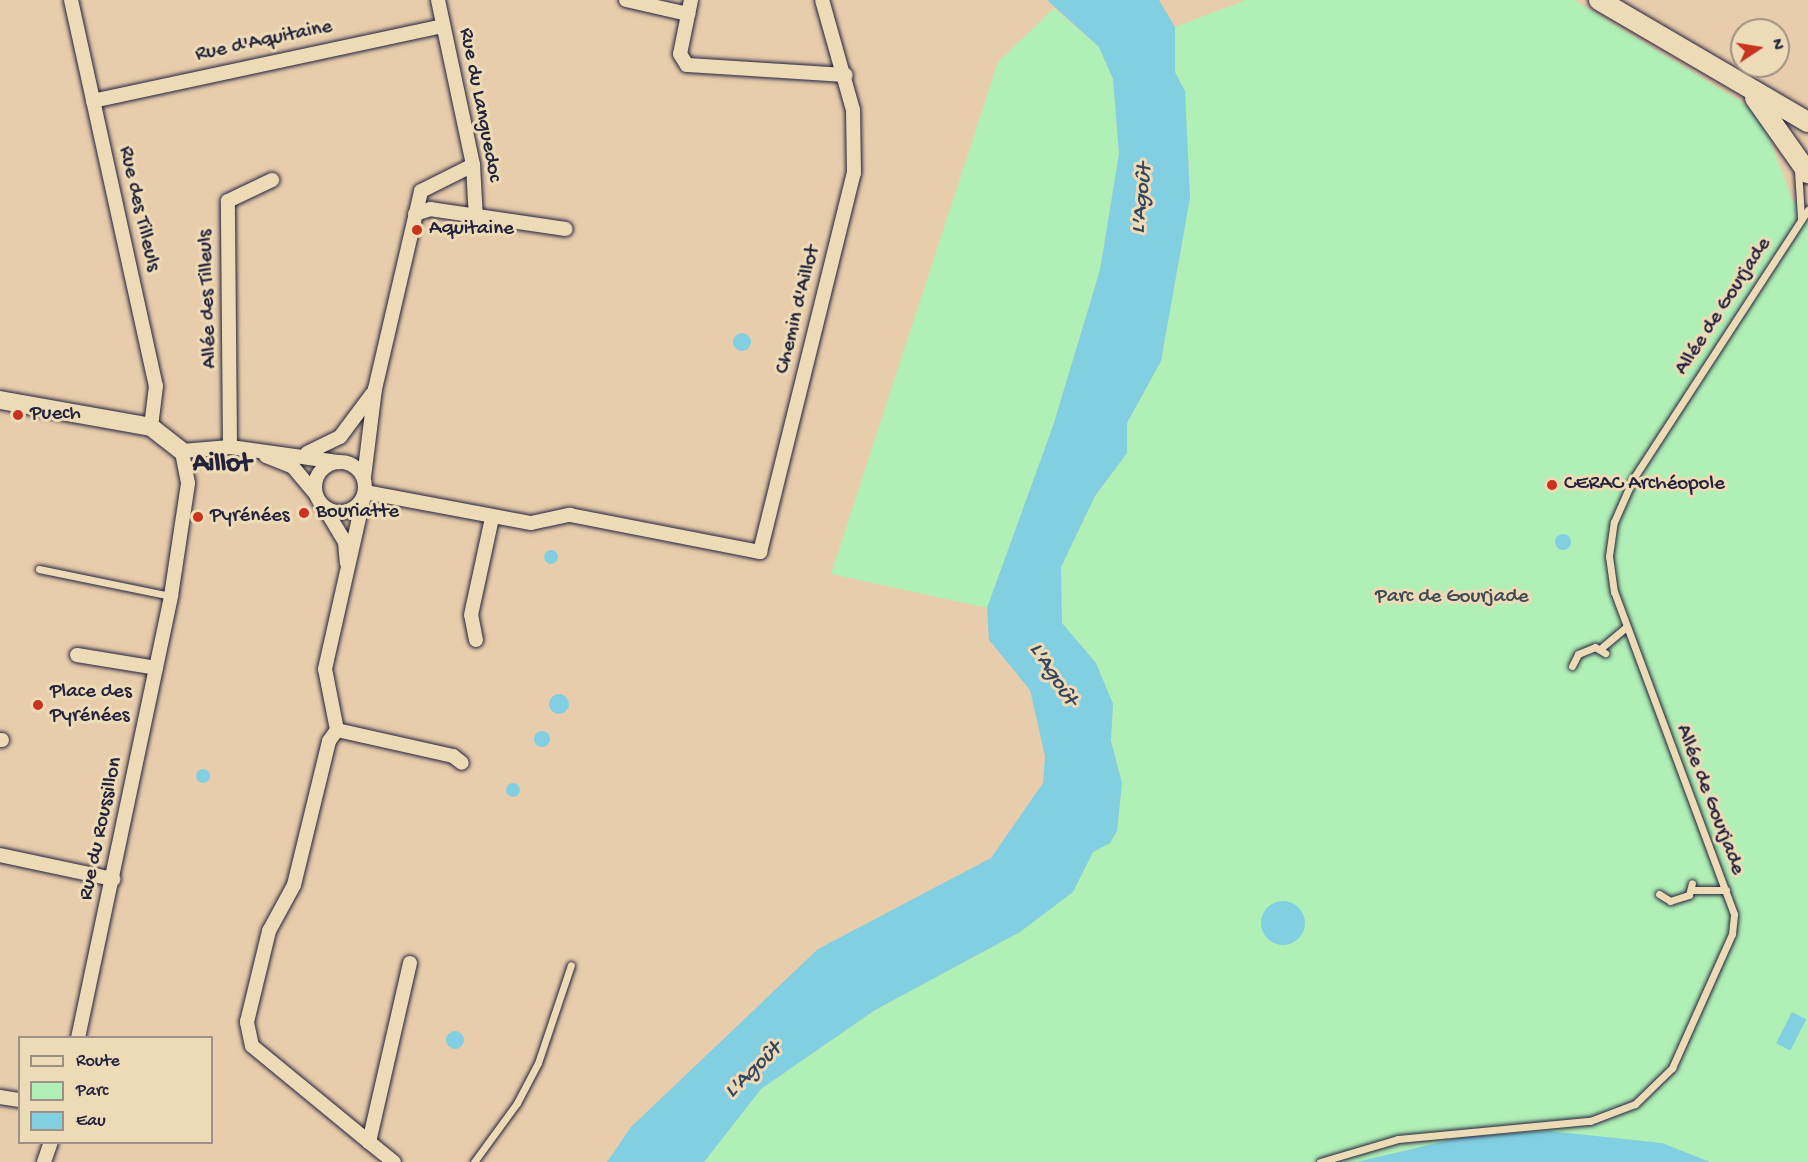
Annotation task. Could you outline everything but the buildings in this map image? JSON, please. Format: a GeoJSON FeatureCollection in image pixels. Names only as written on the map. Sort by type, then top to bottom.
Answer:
{"type":"FeatureCollection","features":[{"type":"Feature","properties":{"kind":"main road"},"geometry":{"type":"LineString","coordinates":[[1599,0],[1808,122]]}},
{"type":"Feature","properties":{"kind":"main road"},"geometry":{"type":"LineString","coordinates":[[1737,81],[1768,110],[1798,162]]}},
{"type":"Feature","properties":{"kind":"main road"},"geometry":{"type":"LineString","coordinates":[[1798,162],[1793,141],[1808,132]]}},
{"type":"Feature","properties":{"kind":"street","name":"Rue des Tilleuls"},"geometry":{"type":"LineString","coordinates":[[71,0],[156,386],[151,427]]}},
{"type":"Feature","properties":{"kind":"street","name":"Rue du Languedoc"},"geometry":{"type":"LineString","coordinates":[[438,0],[473,165],[476,218]]}},
{"type":"Feature","properties":{"kind":"street"},"geometry":{"type":"LineString","coordinates":[[626,0],[689,7],[680,54],[687,65],[846,75]]}},
{"type":"Feature","properties":{"kind":"street","name":"Chemin d'Aillot"},"geometry":{"type":"LineString","coordinates":[[492,518],[531,523],[570,515],[691,541],[760,552],[854,173],[853,110],[846,75],[822,0]]}},
{"type":"Feature","properties":{"kind":"street","name":"Rue d'Aquitaine"},"geometry":{"type":"LineString","coordinates":[[93,101],[443,26]]}},
{"type":"Feature","properties":{"kind":"street"},"geometry":{"type":"LineString","coordinates":[[338,730],[326,669],[365,492],[364,477],[375,389],[415,214],[421,191],[473,165]]}},
{"type":"Feature","properties":{"kind":"street","name":"Allée des Tilleuls"},"geometry":{"type":"LineString","coordinates":[[230,447],[228,201],[272,180]]}},
{"type":"Feature","properties":{"kind":"street"},"geometry":{"type":"LineString","coordinates":[[415,214],[429,209],[476,218],[566,229]]}},
{"type":"Feature","properties":{"kind":"street"},"geometry":{"type":"LineString","coordinates":[[316,494],[318,474],[325,452],[353,425],[375,389]]}},
{"type":"Feature","properties":{"kind":"street"},"geometry":{"type":"LineString","coordinates":[[0,400],[151,427],[182,451],[230,447],[259,452],[325,452],[338,462],[354,465],[364,477]]}},
{"type":"Feature","properties":{"kind":"street","name":"Rue du Roussillon"},"geometry":{"type":"LineString","coordinates":[[78,1036],[171,596],[188,483],[182,451]]}},
{"type":"Feature","properties":{"kind":"street"},"geometry":{"type":"LineString","coordinates":[[259,452],[293,467],[316,494],[345,542],[347,574]]}},
{"type":"Feature","properties":{"kind":"street"},"geometry":{"type":"LineString","coordinates":[[318,474],[338,462]]}},
{"type":"Feature","properties":{"kind":"street"},"geometry":{"type":"LineString","coordinates":[[324,507],[347,512],[365,492]]}},
{"type":"Feature","properties":{"kind":"street"},"geometry":{"type":"LineString","coordinates":[[365,492],[492,518],[471,615],[476,640]]}},
{"type":"Feature","properties":{"kind":"street"},"geometry":{"type":"LineString","coordinates":[[77,655],[156,668]]}},
{"type":"Feature","properties":{"kind":"street"},"geometry":{"type":"LineString","coordinates":[[338,730],[453,756],[462,763]]}},
{"type":"Feature","properties":{"kind":"street"},"geometry":{"type":"LineString","coordinates":[[338,730],[328,741],[294,885],[269,931],[247,1022],[252,1046],[394,1162]]}},
{"type":"Feature","properties":{"kind":"street"},"geometry":{"type":"LineString","coordinates":[[0,855],[113,879]]}},
{"type":"Feature","properties":{"kind":"street"},"geometry":{"type":"LineString","coordinates":[[369,1142],[411,963]]}},
{"type":"Feature","properties":{"kind":"street"},"geometry":{"type":"LineString","coordinates":[[0,1097],[18,1100]]}},
{"type":"Feature","properties":{"kind":"street"},"geometry":{"type":"LineString","coordinates":[[44,1162],[51,1144]]}},
{"type":"Feature","properties":{"kind":"lane"},"geometry":{"type":"LineString","coordinates":[[1798,162],[1803,193],[1801,218]]}},
{"type":"Feature","properties":{"kind":"lane","name":"Allée de Gourjade"},"geometry":{"type":"LineString","coordinates":[[1320,1162],[1398,1139],[1573,1124],[1635,1104],[1672,1068],[1689,1036],[1732,934],[1734,914],[1625,628],[1609,556],[1614,522],[1626,492],[1808,210]]}},
{"type":"Feature","properties":{"kind":"lane"},"geometry":{"type":"LineString","coordinates":[[39,569],[171,596]]}},
{"type":"Feature","properties":{"kind":"lane"},"geometry":{"type":"LineString","coordinates":[[1572,666],[1578,654],[1603,651],[1625,628]]}},
{"type":"Feature","properties":{"kind":"lane"},"geometry":{"type":"LineString","coordinates":[[1659,894],[1670,901],[1693,886],[1726,890]]}},
{"type":"Feature","properties":{"kind":"lane"},"geometry":{"type":"LineString","coordinates":[[474,1162],[517,1103],[538,1063],[571,965]]}},
{"type":"Feature","properties":{"kind":"green space","name":"Parc de Gourjade"},"geometry":{"type":"Polygon","coordinates":[[[1246,0],[1574,0],[1760,113],[1792,199],[1808,212],[1808,1162],[1710,1162],[1659,1143],[1655,1162],[704,1162],[761,1089],[875,1010],[1020,932],[1072,892],[1093,852],[1110,843],[1117,831],[1122,783],[1111,741],[1113,704],[1096,663],[1062,623],[1061,567],[1095,496],[1127,453],[1127,423],[1161,361],[1190,198],[1185,91],[1175,72],[1175,27],[1246,0]]]}},
{"type":"Feature","properties":{"kind":"green space"},"geometry":{"type":"Polygon","coordinates":[[[1054,8],[1099,47],[1113,79],[1119,154],[1100,270],[1053,426],[987,608],[831,574],[998,62],[1054,8]]]}},
{"type":"Feature","properties":{"kind":"water","name":"L'Agoût"},"geometry":{"type":"Polygon","coordinates":[[[1047,0],[1159,0],[1175,27],[1175,72],[1185,91],[1190,198],[1161,361],[1127,423],[1127,453],[1095,496],[1061,567],[1062,623],[1096,663],[1113,704],[1111,741],[1122,783],[1117,831],[1110,843],[1093,852],[1073,892],[1020,932],[875,1010],[761,1089],[704,1162],[607,1162],[631,1127],[818,949],[991,858],[1043,783],[1045,756],[1030,690],[989,640],[987,608],[1053,426],[1100,270],[1119,154],[1113,79],[1099,47],[1047,0]]]}},
{"type":"Feature","properties":{"kind":"water"},"geometry":{"type":"Polygon","coordinates":[[[742,333],[748,336],[751,342],[748,348],[742,351],[736,348],[733,342],[736,336],[742,333]]]}},
{"type":"Feature","properties":{"kind":"water"},"geometry":{"type":"Polygon","coordinates":[[[1560,534],[1566,534],[1571,542],[1569,548],[1560,550],[1555,545],[1555,539],[1560,534]]]}},
{"type":"Feature","properties":{"kind":"water"},"geometry":{"type":"Polygon","coordinates":[[[548,550],[554,550],[558,557],[554,564],[548,564],[544,560],[544,554],[548,550]]]}},
{"type":"Feature","properties":{"kind":"water"},"geometry":{"type":"Polygon","coordinates":[[[559,694],[566,697],[569,704],[566,711],[559,714],[552,711],[549,704],[552,697],[559,694]]]}},
{"type":"Feature","properties":{"kind":"water"},"geometry":{"type":"Polygon","coordinates":[[[539,731],[545,731],[550,739],[548,745],[539,747],[534,742],[534,736],[539,731]]]}},
{"type":"Feature","properties":{"kind":"water"},"geometry":{"type":"Polygon","coordinates":[[[203,769],[208,771],[210,776],[208,781],[203,783],[198,781],[196,776],[198,771],[203,769]]]}},
{"type":"Feature","properties":{"kind":"water"},"geometry":{"type":"Polygon","coordinates":[[[510,783],[516,783],[520,790],[516,797],[510,797],[506,793],[506,787],[510,783]]]}},
{"type":"Feature","properties":{"kind":"water"},"geometry":{"type":"Polygon","coordinates":[[[1283,901],[1298,908],[1305,923],[1298,938],[1283,945],[1268,938],[1261,923],[1268,908],[1283,901]]]}},
{"type":"Feature","properties":{"kind":"water"},"geometry":{"type":"Polygon","coordinates":[[[1792,1012],[1806,1019],[1790,1050],[1776,1043],[1792,1012]]]}},
{"type":"Feature","properties":{"kind":"water"},"geometry":{"type":"Polygon","coordinates":[[[455,1031],[461,1034],[464,1040],[461,1046],[455,1049],[449,1046],[446,1040],[449,1034],[455,1031]]]}},
{"type":"Feature","properties":{"kind":"water"},"geometry":{"type":"Polygon","coordinates":[[[1549,1131],[1662,1143],[1710,1162],[1357,1162],[1462,1137],[1549,1131]]]}},
{"type":"Feature","properties":{"kind":"place","name":"Aquitaine"},"geometry":{"type":"Point","coordinates":[417,230]}},
{"type":"Feature","properties":{"kind":"place","name":"Puech"},"geometry":{"type":"Point","coordinates":[18,415]}},
{"type":"Feature","properties":{"kind":"place","name":"CERAC Archéopole"},"geometry":{"type":"Point","coordinates":[1552,485]}},
{"type":"Feature","properties":{"kind":"place","name":"Bouriatte"},"geometry":{"type":"Point","coordinates":[304,513]}},
{"type":"Feature","properties":{"kind":"place","name":"Pyrénées"},"geometry":{"type":"Point","coordinates":[198,517]}},
{"type":"Feature","properties":{"kind":"place","name":"Place des Pyrénées"},"geometry":{"type":"Point","coordinates":[38,705]}},
{"type":"Feature","properties":{"kind":"district","name":"Aillot"},"geometry":{"type":"Point","coordinates":[222,466]}}]}
